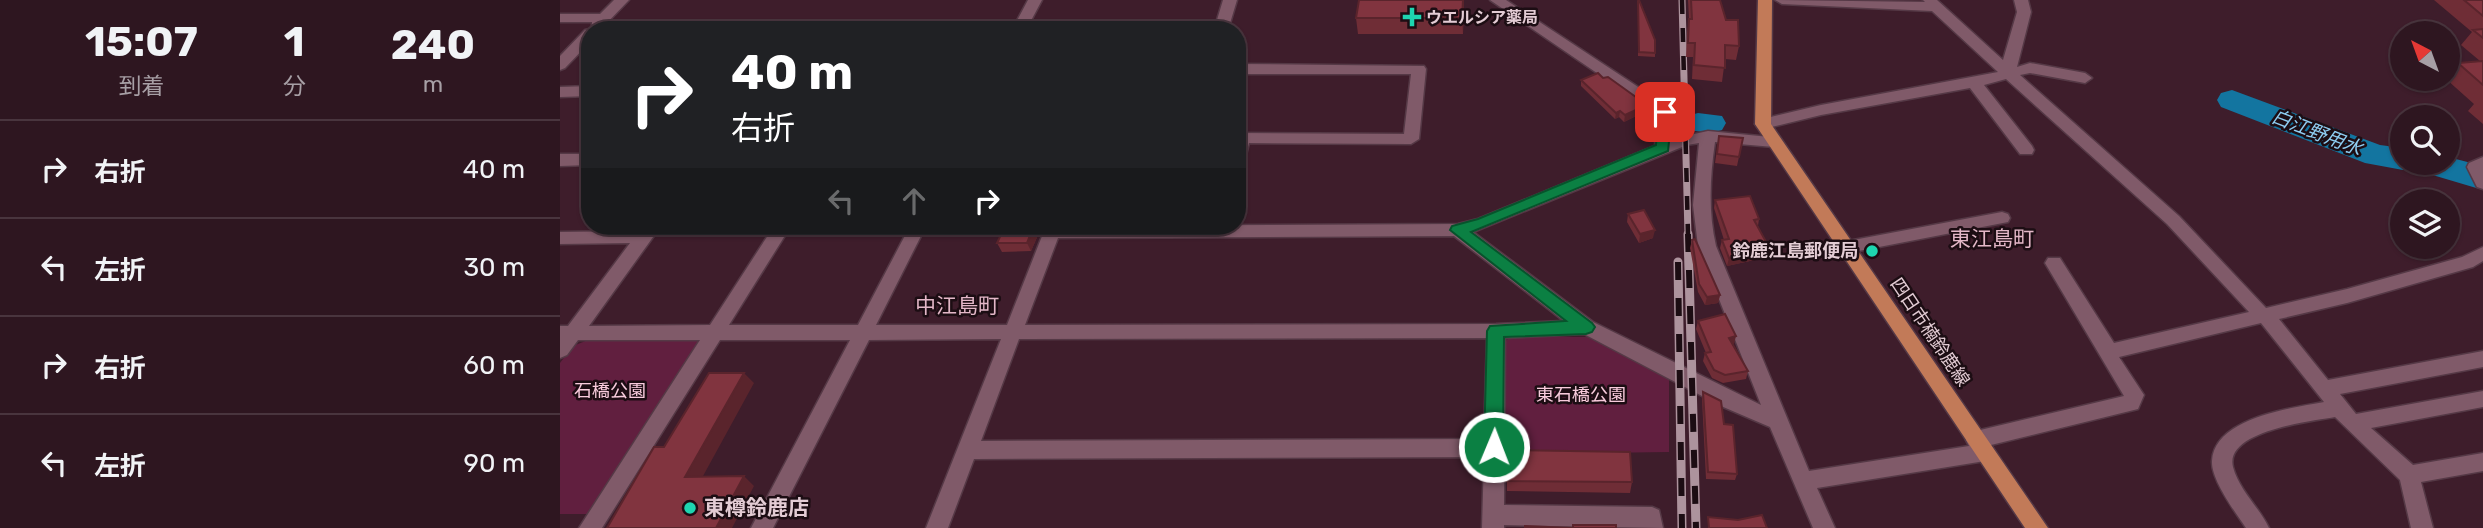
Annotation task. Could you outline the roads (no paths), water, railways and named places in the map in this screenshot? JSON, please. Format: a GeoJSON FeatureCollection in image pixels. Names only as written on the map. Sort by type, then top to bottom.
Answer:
{"type":"FeatureCollection","features":[{"type":"Feature","properties":{"kind":"main road"},"geometry":{"type":"LineString","coordinates":[[1763,124],[1765,0]]}},
{"type":"Feature","properties":{"kind":"main road","name":"四日市楠鈴鹿線"},"geometry":{"type":"LineString","coordinates":[[1763,124],[2037,528]]}},
{"type":"Feature","properties":{"kind":"street"},"geometry":{"type":"LineString","coordinates":[[560,19],[604,19],[622,0]]}},
{"type":"Feature","properties":{"kind":"street"},"geometry":{"type":"LineString","coordinates":[[1024,21],[1035,0]]}},
{"type":"Feature","properties":{"kind":"street"},"geometry":{"type":"LineString","coordinates":[[1224,21],[1230,0]]}},
{"type":"Feature","properties":{"kind":"street"},"geometry":{"type":"LineString","coordinates":[[1497,0],[1665,112],[1663,147]]}},
{"type":"Feature","properties":{"kind":"street"},"geometry":{"type":"LineString","coordinates":[[1782,0],[1933,4],[1973,45],[2152,198],[2231,278],[2345,415],[2409,475],[2422,528]]}},
{"type":"Feature","properties":{"kind":"street"},"geometry":{"type":"LineString","coordinates":[[2010,74],[2009,65],[2024,12],[2021,0]]}},
{"type":"Feature","properties":{"kind":"street"},"geometry":{"type":"LineString","coordinates":[[560,65],[581,43]]}},
{"type":"Feature","properties":{"kind":"street"},"geometry":{"type":"LineString","coordinates":[[1246,69],[1419,69],[1411,139],[1246,138]]}},
{"type":"Feature","properties":{"kind":"street"},"geometry":{"type":"LineString","coordinates":[[1763,124],[1821,110],[1974,83],[2018,70],[2042,69],[2085,78]]}},
{"type":"Feature","properties":{"kind":"street"},"geometry":{"type":"LineString","coordinates":[[1974,83],[2026,150]]}},
{"type":"Feature","properties":{"kind":"street"},"geometry":{"type":"LineString","coordinates":[[560,92],[581,91]]}},
{"type":"Feature","properties":{"kind":"street"},"geometry":{"type":"LineString","coordinates":[[1708,136],[1701,189],[1703,231],[1777,421],[1824,528]]}},
{"type":"Feature","properties":{"kind":"street"},"geometry":{"type":"LineString","coordinates":[[1246,228],[1458,230],[1482,223],[1663,147],[1708,136],[1774,142]]}},
{"type":"Feature","properties":{"kind":"street"},"geometry":{"type":"LineString","coordinates":[[560,160],[581,159]]}},
{"type":"Feature","properties":{"kind":"street"},"geometry":{"type":"LineString","coordinates":[[1848,247],[2002,218]]}},
{"type":"Feature","properties":{"kind":"street"},"geometry":{"type":"LineString","coordinates":[[1458,230],[1586,327],[1728,400],[1777,421]]}},
{"type":"Feature","properties":{"kind":"street"},"geometry":{"type":"LineString","coordinates":[[560,237],[590,235]]}},
{"type":"Feature","properties":{"kind":"street"},"geometry":{"type":"LineString","coordinates":[[560,350],[566,333],[646,235]]}},
{"type":"Feature","properties":{"kind":"street"},"geometry":{"type":"LineString","coordinates":[[590,528],[777,235]]}},
{"type":"Feature","properties":{"kind":"street"},"geometry":{"type":"LineString","coordinates":[[762,528],[913,235]]}},
{"type":"Feature","properties":{"kind":"street"},"geometry":{"type":"LineString","coordinates":[[937,528],[1050,235]]}},
{"type":"Feature","properties":{"kind":"street"},"geometry":{"type":"LineString","coordinates":[[2109,352],[2347,296],[2467,262],[2483,253]]}},
{"type":"Feature","properties":{"kind":"street"},"geometry":{"type":"LineString","coordinates":[[1804,481],[1981,446],[2131,403],[2134,395],[2054,263]]}},
{"type":"Feature","properties":{"kind":"street"},"geometry":{"type":"LineString","coordinates":[[566,333],[1496,331],[1586,327]]}},
{"type":"Feature","properties":{"kind":"street"},"geometry":{"type":"LineString","coordinates":[[1496,331],[1494,521],[1652,517],[1652,528]]}},
{"type":"Feature","properties":{"kind":"street"},"geometry":{"type":"LineString","coordinates":[[2322,389],[2483,359]]}},
{"type":"Feature","properties":{"kind":"street"},"geometry":{"type":"LineString","coordinates":[[2258,528],[2221,463],[2223,454],[2233,440],[2253,427],[2483,399]]}},
{"type":"Feature","properties":{"kind":"street"},"geometry":{"type":"LineString","coordinates":[[968,450],[1494,447]]}},
{"type":"Feature","properties":{"kind":"street"},"geometry":{"type":"LineString","coordinates":[[2409,475],[2483,462]]}},
{"type":"Feature","properties":{"kind":"waterway","name":"白江野用水"},"geometry":{"type":"LineString","coordinates":[[2232,100],[2376,155],[2390,157]]}},
{"type":"Feature","properties":{"kind":"waterway"},"geometry":{"type":"LineString","coordinates":[[1698,123],[1711,123]]}},
{"type":"Feature","properties":{"kind":"waterway","name":"白江野用水"},"geometry":{"type":"LineString","coordinates":[[2460,170],[2483,179]]}},
{"type":"Feature","properties":{"kind":"railway"},"geometry":{"type":"LineString","coordinates":[[1682,0],[1688,235]]}},
{"type":"Feature","properties":{"kind":"railway"},"geometry":{"type":"LineString","coordinates":[[1688,234],[1696,528]]}},
{"type":"Feature","properties":{"kind":"railway"},"geometry":{"type":"LineString","coordinates":[[1678,262],[1682,528]]}},
{"type":"Feature","properties":{"kind":"place","name":"ウエルシア薬局"},"geometry":{"type":"Point","coordinates":[1412,17]}},
{"type":"Feature","properties":{"kind":"place","name":"鈴鹿江島郵便局"},"geometry":{"type":"Point","coordinates":[1872,251]}},
{"type":"Feature","properties":{"kind":"place","name":"東樽鈴鹿店"},"geometry":{"type":"Point","coordinates":[690,508]}},
{"type":"Feature","properties":{"kind":"district","name":"東江島町"},"geometry":{"type":"Point","coordinates":[1992,239]}},
{"type":"Feature","properties":{"kind":"district","name":"中江島町"},"geometry":{"type":"Point","coordinates":[957,306]}},
{"type":"Feature","properties":{"kind":"park label","name":"石橋公園"},"geometry":{"type":"Point","coordinates":[610,391]}},
{"type":"Feature","properties":{"kind":"park label","name":"東石橋公園"},"geometry":{"type":"Point","coordinates":[1581,395]}}]}
